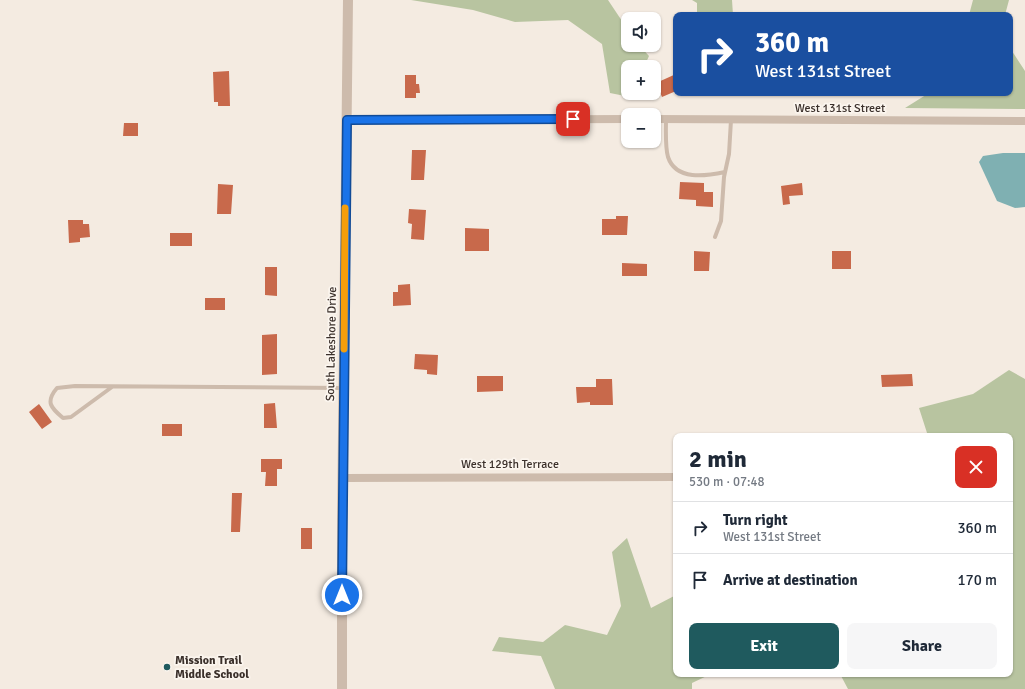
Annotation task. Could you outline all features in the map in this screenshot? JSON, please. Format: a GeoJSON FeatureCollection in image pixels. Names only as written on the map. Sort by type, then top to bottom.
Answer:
{"type":"FeatureCollection","features":[{"type":"Feature","properties":{"kind":"street","name":"South Lakeshore Drive"},"geometry":{"type":"LineString","coordinates":[[342,689],[343,388],[348,0]]}},
{"type":"Feature","properties":{"kind":"street"},"geometry":{"type":"LineString","coordinates":[[347,120],[621,119]]}},
{"type":"Feature","properties":{"kind":"street","name":"West 131st Street"},"geometry":{"type":"LineString","coordinates":[[661,119],[1025,122]]}},
{"type":"Feature","properties":{"kind":"street","name":"West 129th Terrace"},"geometry":{"type":"LineString","coordinates":[[343,478],[673,477]]}},
{"type":"Feature","properties":{"kind":"lane"},"geometry":{"type":"LineString","coordinates":[[666,119],[668,156],[674,167],[683,173],[696,176],[725,172]]}},
{"type":"Feature","properties":{"kind":"lane"},"geometry":{"type":"LineString","coordinates":[[715,237],[721,221],[725,172],[729,154],[731,120]]}},
{"type":"Feature","properties":{"kind":"lane"},"geometry":{"type":"LineString","coordinates":[[112,387],[71,417],[63,418],[54,410],[50,402],[51,395],[56,388],[75,386],[343,388]]}},
{"type":"Feature","properties":{"kind":"green space"},"geometry":{"type":"Polygon","coordinates":[[[411,0],[608,0],[621,20],[621,52],[645,52],[649,56],[647,60],[621,60],[621,95],[610,93],[602,44],[568,20],[515,22],[473,10],[411,0]]]}},
{"type":"Feature","properties":{"kind":"green space"},"geometry":{"type":"Polygon","coordinates":[[[692,0],[732,0],[733,12],[697,12],[697,3],[692,0]]]}},
{"type":"Feature","properties":{"kind":"green space"},"geometry":{"type":"Polygon","coordinates":[[[973,0],[1009,0],[1006,12],[970,12],[973,0]]]}},
{"type":"Feature","properties":{"kind":"green space"},"geometry":{"type":"Polygon","coordinates":[[[1013,53],[1025,71],[1025,109],[905,108],[924,96],[1013,96],[1013,53]]]}},
{"type":"Feature","properties":{"kind":"green space"},"geometry":{"type":"Polygon","coordinates":[[[1009,370],[1025,379],[1025,689],[848,689],[842,677],[1013,677],[1013,433],[927,433],[919,408],[973,394],[1009,370]]]}},
{"type":"Feature","properties":{"kind":"green space"},"geometry":{"type":"Polygon","coordinates":[[[627,538],[651,608],[673,597],[673,677],[705,677],[692,683],[692,689],[555,689],[541,656],[492,651],[499,637],[543,642],[565,625],[607,635],[621,606],[612,552],[627,538]]]}},
{"type":"Feature","properties":{"kind":"water"},"geometry":{"type":"Polygon","coordinates":[[[1003,153],[1025,153],[1025,207],[1015,208],[997,201],[979,162],[983,156],[1003,153]]]}},
{"type":"Feature","properties":{"kind":"building"},"geometry":{"type":"Polygon","coordinates":[[[229,71],[230,106],[218,106],[218,102],[214,102],[213,72],[229,71]]]}},
{"type":"Feature","properties":{"kind":"building"},"geometry":{"type":"Polygon","coordinates":[[[405,75],[416,75],[416,84],[419,84],[420,93],[416,93],[416,98],[405,98],[405,75]]]}},
{"type":"Feature","properties":{"kind":"building"},"geometry":{"type":"Polygon","coordinates":[[[673,75],[673,92],[662,97],[661,81],[673,75]]]}},
{"type":"Feature","properties":{"kind":"building"},"geometry":{"type":"Polygon","coordinates":[[[124,123],[138,123],[138,136],[123,136],[124,123]]]}},
{"type":"Feature","properties":{"kind":"building"},"geometry":{"type":"Polygon","coordinates":[[[412,150],[426,150],[424,180],[411,180],[412,150]]]}},
{"type":"Feature","properties":{"kind":"building"},"geometry":{"type":"Polygon","coordinates":[[[680,182],[704,183],[704,192],[713,192],[713,207],[696,206],[696,200],[679,199],[680,182]]]}},
{"type":"Feature","properties":{"kind":"building"},"geometry":{"type":"Polygon","coordinates":[[[802,183],[803,195],[789,196],[790,204],[783,205],[781,186],[802,183]]]}},
{"type":"Feature","properties":{"kind":"building"},"geometry":{"type":"Polygon","coordinates":[[[218,184],[233,185],[231,214],[217,214],[218,184]]]}},
{"type":"Feature","properties":{"kind":"building"},"geometry":{"type":"Polygon","coordinates":[[[409,209],[426,210],[424,240],[411,239],[412,224],[408,223],[409,209]]]}},
{"type":"Feature","properties":{"kind":"building"},"geometry":{"type":"Polygon","coordinates":[[[616,216],[628,216],[627,235],[602,235],[602,219],[616,219],[616,216]]]}},
{"type":"Feature","properties":{"kind":"building"},"geometry":{"type":"Polygon","coordinates":[[[68,220],[83,220],[83,224],[89,224],[90,237],[80,238],[80,242],[69,243],[68,220]]]}},
{"type":"Feature","properties":{"kind":"building"},"geometry":{"type":"Polygon","coordinates":[[[465,228],[489,229],[489,251],[465,251],[465,228]]]}},
{"type":"Feature","properties":{"kind":"building"},"geometry":{"type":"Polygon","coordinates":[[[170,233],[192,233],[192,246],[170,246],[170,233]]]}},
{"type":"Feature","properties":{"kind":"building"},"geometry":{"type":"Polygon","coordinates":[[[694,251],[710,252],[709,271],[694,271],[694,251]]]}},
{"type":"Feature","properties":{"kind":"building"},"geometry":{"type":"Polygon","coordinates":[[[832,251],[851,251],[851,269],[832,269],[832,251]]]}},
{"type":"Feature","properties":{"kind":"building"},"geometry":{"type":"Polygon","coordinates":[[[622,263],[647,264],[647,276],[622,276],[622,263]]]}},
{"type":"Feature","properties":{"kind":"building"},"geometry":{"type":"Polygon","coordinates":[[[265,267],[277,267],[277,296],[265,295],[265,267]]]}},
{"type":"Feature","properties":{"kind":"building"},"geometry":{"type":"Polygon","coordinates":[[[410,284],[411,305],[393,306],[393,292],[398,292],[398,285],[410,284]]]}},
{"type":"Feature","properties":{"kind":"building"},"geometry":{"type":"Polygon","coordinates":[[[205,298],[225,298],[225,310],[205,310],[205,298]]]}},
{"type":"Feature","properties":{"kind":"building"},"geometry":{"type":"Polygon","coordinates":[[[277,334],[277,374],[262,375],[262,335],[277,334]]]}},
{"type":"Feature","properties":{"kind":"building"},"geometry":{"type":"Polygon","coordinates":[[[415,354],[438,355],[437,375],[427,374],[427,370],[414,369],[415,354]]]}},
{"type":"Feature","properties":{"kind":"building"},"geometry":{"type":"Polygon","coordinates":[[[912,374],[913,386],[882,387],[881,375],[912,374]]]}},
{"type":"Feature","properties":{"kind":"building"},"geometry":{"type":"Polygon","coordinates":[[[477,376],[503,376],[503,391],[477,392],[477,376]]]}},
{"type":"Feature","properties":{"kind":"building"},"geometry":{"type":"Polygon","coordinates":[[[596,379],[612,379],[613,405],[590,405],[590,402],[577,403],[576,387],[596,387],[596,379]]]}},
{"type":"Feature","properties":{"kind":"building"},"geometry":{"type":"Polygon","coordinates":[[[275,403],[277,428],[264,428],[264,404],[275,403]]]}},
{"type":"Feature","properties":{"kind":"building"},"geometry":{"type":"Polygon","coordinates":[[[39,404],[52,422],[42,429],[29,412],[39,404]]]}},
{"type":"Feature","properties":{"kind":"building"},"geometry":{"type":"Polygon","coordinates":[[[162,424],[182,424],[182,436],[162,436],[162,424]]]}},
{"type":"Feature","properties":{"kind":"building"},"geometry":{"type":"Polygon","coordinates":[[[261,459],[282,459],[282,469],[277,469],[277,486],[265,486],[266,472],[261,472],[261,459]]]}},
{"type":"Feature","properties":{"kind":"building"},"geometry":{"type":"Polygon","coordinates":[[[232,493],[242,493],[240,532],[231,532],[232,493]]]}},
{"type":"Feature","properties":{"kind":"building"},"geometry":{"type":"Polygon","coordinates":[[[301,528],[312,528],[312,549],[301,549],[301,528]]]}},
{"type":"Feature","properties":{"kind":"slow traffic"},"geometry":{"type":"LineString","coordinates":[[344,349],[345,208]]}},
{"type":"Feature","properties":{"kind":"place","name":"Mission Trail Middle School"},"geometry":{"type":"Point","coordinates":[167,667]}},
{"type":"Feature","properties":{"kind":"route"},"geometry":{"type":"LineString","coordinates":[[342,595],[343,364],[347,120],[573,119]]}}]}
